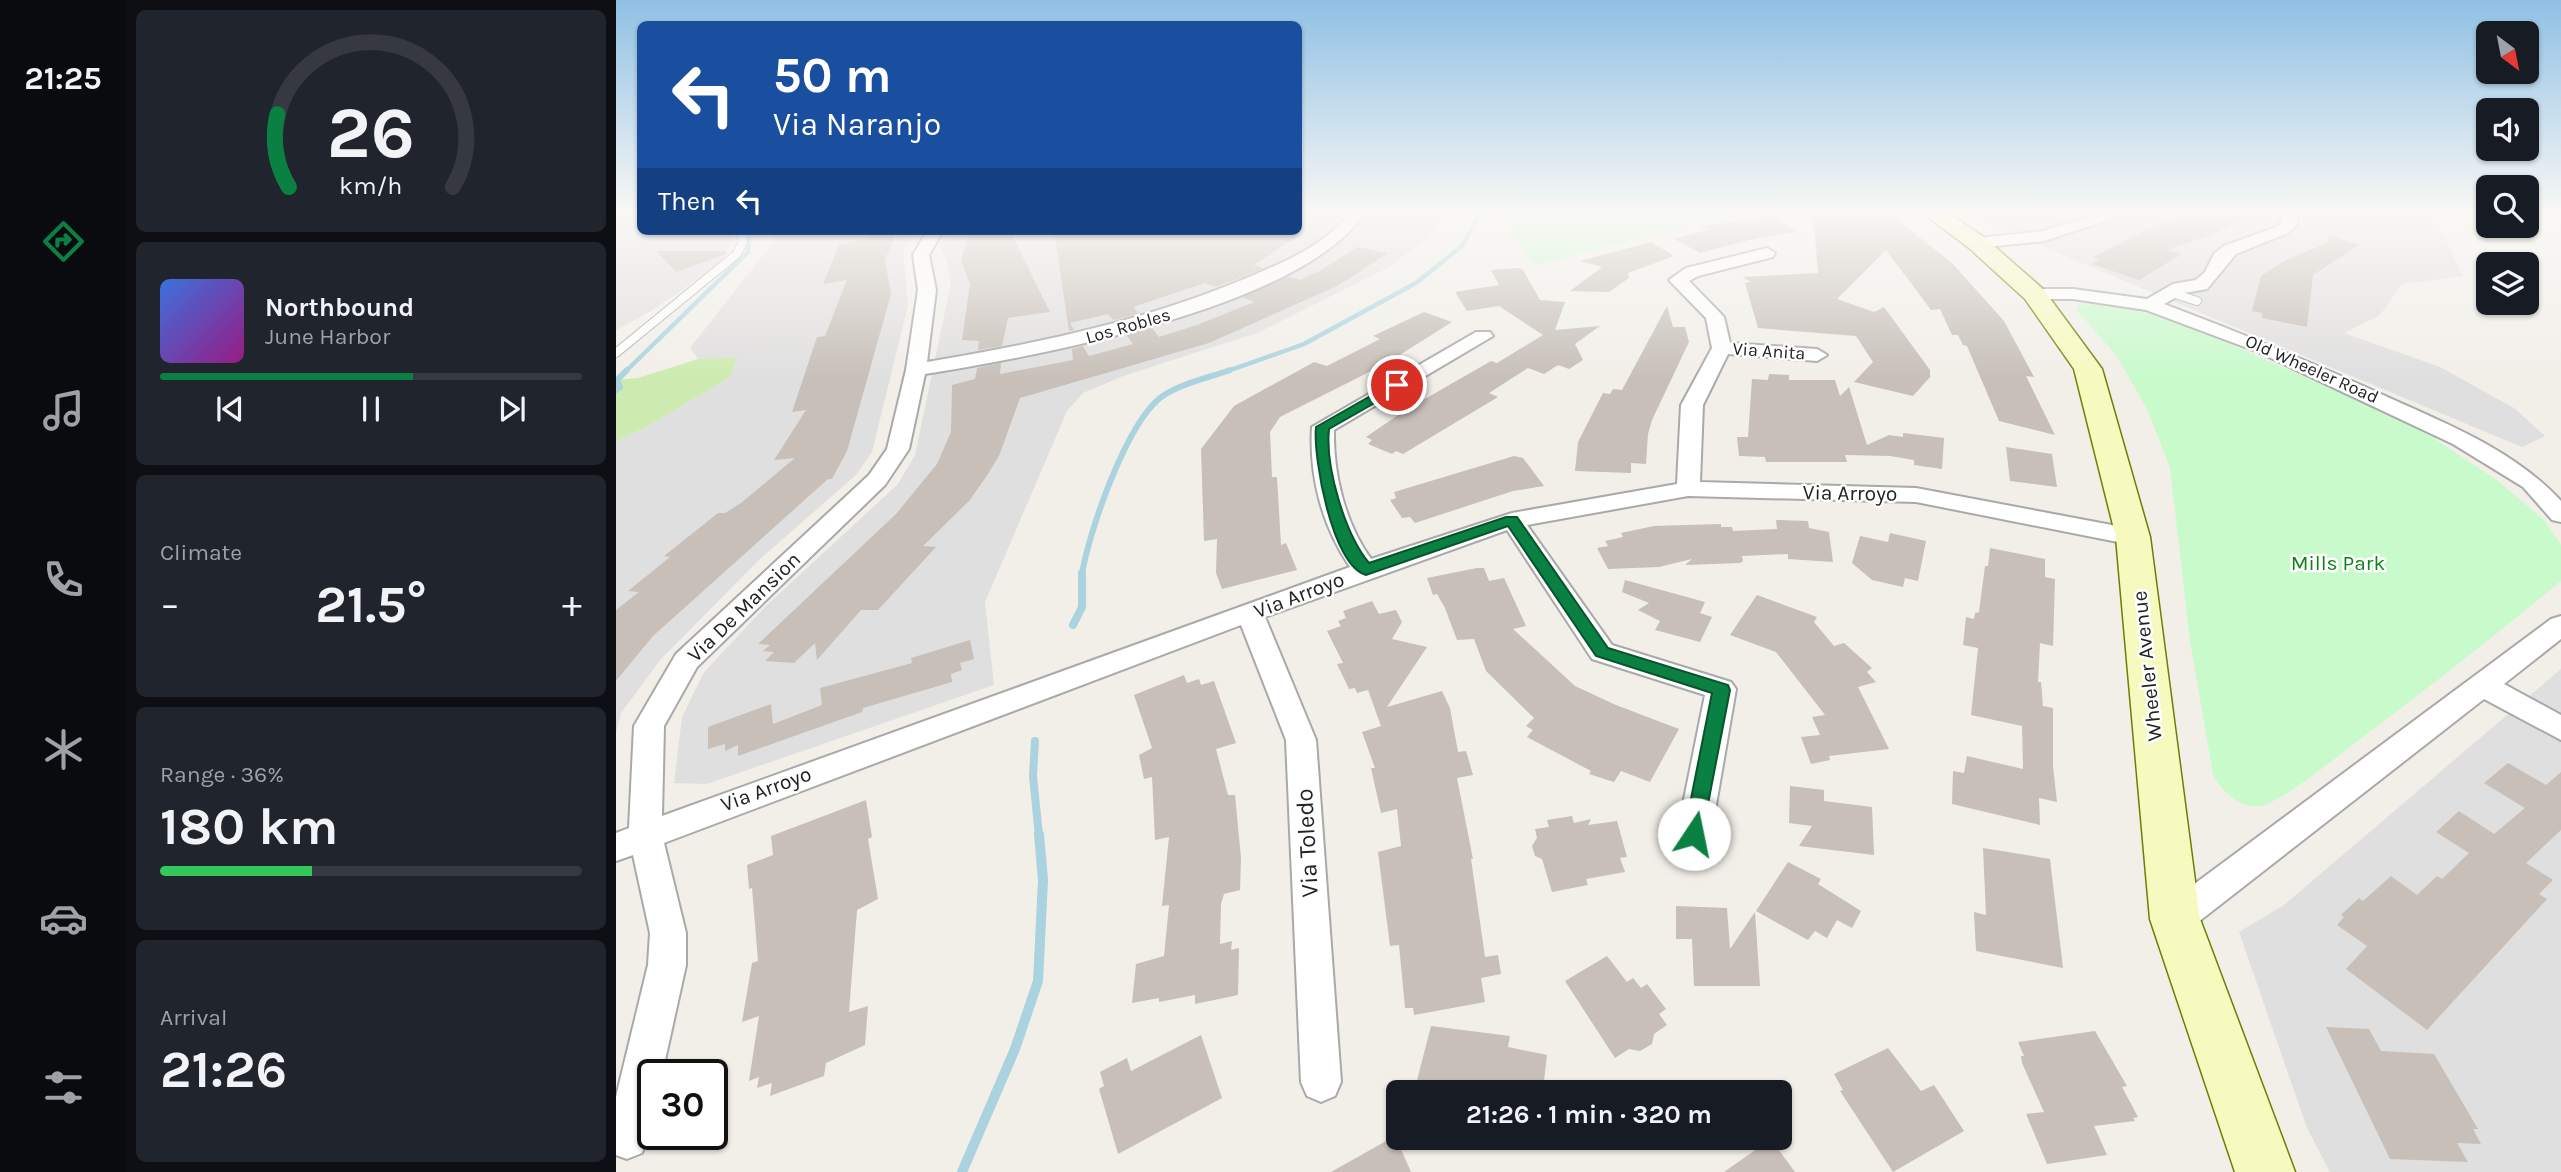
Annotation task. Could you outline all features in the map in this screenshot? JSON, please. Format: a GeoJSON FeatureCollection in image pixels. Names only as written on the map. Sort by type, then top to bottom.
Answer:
{"type":"FeatureCollection","features":[{"type":"Feature","properties":{"kind":"main road","name":"Wheeler Avenue"},"geometry":{"type":"LineString","coordinates":[[2006,269],[2034,294],[2088,369],[2133,537],[2175,919],[2265,1172]]}},
{"type":"Feature","properties":{"kind":"street","name":"Via De Mansion"},"geometry":{"type":"LineString","coordinates":[[626,1138],[667,965],[668,933],[645,834],[649,726],[685,661],[877,480],[898,449],[916,370],[927,290],[923,269]]}},
{"type":"Feature","properties":{"kind":"street","name":"Los Robles"},"geometry":{"type":"LineString","coordinates":[[916,370],[1066,343],[1173,314],[1280,269]]}},
{"type":"Feature","properties":{"kind":"street"},"geometry":{"type":"LineString","coordinates":[[1688,489],[1692,405],[1722,348],[1715,317],[1678,280],[1705,269]]}},
{"type":"Feature","properties":{"kind":"street"},"geometry":{"type":"LineString","coordinates":[[2179,313],[2199,293],[2215,269]]}},
{"type":"Feature","properties":{"kind":"street"},"geometry":{"type":"LineString","coordinates":[[2150,305],[2169,292],[2199,293]]}},
{"type":"Feature","properties":{"kind":"street","name":"Old Wheeler Road"},"geometry":{"type":"LineString","coordinates":[[2034,294],[2073,294],[2150,305],[2179,313],[2351,386],[2461,439],[2531,482],[2558,509]]}},
{"type":"Feature","properties":{"kind":"street"},"geometry":{"type":"LineString","coordinates":[[1366,570],[1351,551],[1338,522],[1321,444],[1323,427],[1483,336]]}},
{"type":"Feature","properties":{"kind":"street","name":"Via Anita"},"geometry":{"type":"LineString","coordinates":[[1722,348],[1817,355]]}},
{"type":"Feature","properties":{"kind":"street","name":"Via Arroyo"},"geometry":{"type":"LineString","coordinates":[[616,847],[645,834],[1366,570],[1511,520],[1688,489],[1916,495],[2133,537]]}},
{"type":"Feature","properties":{"kind":"street"},"geometry":{"type":"LineString","coordinates":[[1511,520],[1602,652],[1721,690],[1694,834]]}},
{"type":"Feature","properties":{"kind":"street","name":"Via Toledo"},"geometry":{"type":"LineString","coordinates":[[1251,613],[1301,740],[1321,1082]]}},
{"type":"Feature","properties":{"kind":"street"},"geometry":{"type":"LineString","coordinates":[[2175,919],[2561,625]]}},
{"type":"Feature","properties":{"kind":"street"},"geometry":{"type":"LineString","coordinates":[[2483,685],[2561,729]]}},
{"type":"Feature","properties":{"kind":"lane"},"geometry":{"type":"LineString","coordinates":[[616,353],[719,269]]}},
{"type":"Feature","properties":{"kind":"shaded area"},"geometry":{"type":"Polygon","coordinates":[[[616,269],[713,269],[651,311],[616,330],[616,269]]]}},
{"type":"Feature","properties":{"kind":"shaded area"},"geometry":{"type":"Polygon","coordinates":[[[752,269],[905,269],[908,305],[872,452],[856,475],[759,560],[661,659],[621,713],[616,733],[616,441],[646,427],[730,377],[736,359],[698,359],[690,348],[752,269]]]}},
{"type":"Feature","properties":{"kind":"shaded area"},"geometry":{"type":"Polygon","coordinates":[[[948,269],[1386,269],[1257,333],[1123,376],[1083,393],[1067,411],[985,602],[994,685],[707,784],[674,783],[682,717],[704,672],[766,606],[898,484],[915,455],[951,283],[948,269]]]}},
{"type":"Feature","properties":{"kind":"shaded area"},"geometry":{"type":"Polygon","coordinates":[[[2095,269],[2459,269],[2463,276],[2402,284],[2380,315],[2344,333],[2440,367],[2514,408],[2545,436],[2522,447],[2095,269]]]}},
{"type":"Feature","properties":{"kind":"shaded area"},"geometry":{"type":"Polygon","coordinates":[[[2561,669],[2561,1172],[2330,1172],[2307,1128],[2239,932],[2284,905],[2561,669]]]}},
{"type":"Feature","properties":{"kind":"green space","name":"Mills Park"},"geometry":{"type":"Polygon","coordinates":[[[2094,303],[2157,315],[2202,332],[2385,412],[2432,437],[2498,481],[2543,519],[2561,545],[2561,581],[2288,793],[2258,806],[2250,806],[2234,799],[2222,788],[2213,774],[2190,641],[2170,468],[2148,411],[2117,356],[2077,311],[2078,305],[2094,303]]]}},
{"type":"Feature","properties":{"kind":"green space"},"geometry":{"type":"Polygon","coordinates":[[[737,358],[730,377],[646,427],[616,441],[616,380],[638,378],[698,359],[737,358]]]}},
{"type":"Feature","properties":{"kind":"building"},"geometry":{"type":"Polygon","coordinates":[[[829,269],[887,269],[891,294],[847,451],[832,479],[828,479],[653,636],[616,681],[616,610],[639,592],[628,591],[670,557],[664,556],[718,513],[725,513],[741,503],[795,458],[774,460],[806,410],[792,412],[817,337],[825,336],[847,280],[823,284],[829,269]]]}},
{"type":"Feature","properties":{"kind":"building"},"geometry":{"type":"Polygon","coordinates":[[[964,269],[1029,269],[1050,312],[1008,318],[1002,346],[978,350],[979,341],[962,340],[970,284],[964,269]]]}},
{"type":"Feature","properties":{"kind":"building"},"geometry":{"type":"Polygon","coordinates":[[[1060,269],[1262,269],[1216,287],[1205,283],[1133,307],[1139,313],[1134,315],[1113,320],[1108,314],[1070,323],[1074,330],[1069,331],[1060,269]]]}},
{"type":"Feature","properties":{"kind":"building"},"geometry":{"type":"Polygon","coordinates":[[[1324,269],[1364,269],[1339,285],[1209,343],[1020,398],[999,456],[986,477],[969,501],[923,546],[936,547],[878,610],[861,610],[817,660],[815,643],[794,663],[765,661],[774,652],[763,651],[770,645],[758,644],[896,514],[937,464],[951,432],[952,385],[975,379],[977,368],[1001,363],[1000,374],[1073,360],[1072,349],[1083,346],[1089,356],[1133,344],[1126,335],[1152,328],[1159,337],[1254,302],[1242,297],[1288,277],[1300,280],[1324,269]]]}},
{"type":"Feature","properties":{"kind":"building"},"geometry":{"type":"Polygon","coordinates":[[[1600,269],[1640,269],[1628,273],[1629,278],[1609,292],[1570,291],[1600,269]]]}},
{"type":"Feature","properties":{"kind":"building"},"geometry":{"type":"Polygon","coordinates":[[[1818,269],[1867,269],[1837,299],[1874,312],[1884,307],[1930,370],[1930,377],[1913,396],[1854,382],[1873,362],[1856,336],[1758,328],[1745,283],[1751,282],[1742,277],[1818,273],[1818,269]]]}},
{"type":"Feature","properties":{"kind":"building"},"geometry":{"type":"Polygon","coordinates":[[[1900,269],[1957,269],[2004,321],[2034,377],[2026,376],[2055,435],[1999,421],[1967,346],[1963,345],[1958,335],[1952,335],[1940,309],[1931,310],[1900,269]]]}},
{"type":"Feature","properties":{"kind":"building"},"geometry":{"type":"Polygon","coordinates":[[[2106,269],[2158,269],[2139,280],[2106,269]]]}},
{"type":"Feature","properties":{"kind":"building"},"geometry":{"type":"Polygon","coordinates":[[[2272,269],[2323,269],[2313,275],[2307,327],[2262,318],[2262,313],[2252,311],[2261,276],[2272,269]]]}},
{"type":"Feature","properties":{"kind":"building"},"geometry":{"type":"Polygon","coordinates":[[[1491,270],[1523,270],[1540,300],[1565,302],[1555,330],[1600,326],[1575,344],[1583,360],[1569,369],[1558,365],[1544,374],[1528,368],[1489,393],[1498,397],[1403,454],[1396,451],[1392,454],[1368,444],[1372,440],[1366,437],[1404,411],[1491,361],[1497,363],[1543,335],[1499,306],[1467,311],[1455,292],[1499,285],[1491,270]]]}},
{"type":"Feature","properties":{"kind":"building"},"geometry":{"type":"Polygon","coordinates":[[[1667,306],[1673,327],[1685,327],[1689,342],[1652,420],[1646,464],[1631,463],[1631,473],[1575,471],[1578,442],[1603,393],[1610,394],[1613,389],[1622,390],[1667,306]]]}},
{"type":"Feature","properties":{"kind":"building"},"geometry":{"type":"Polygon","coordinates":[[[1424,312],[1452,322],[1387,363],[1280,417],[1270,432],[1272,477],[1277,477],[1281,545],[1286,543],[1297,570],[1222,589],[1216,573],[1217,539],[1204,541],[1201,449],[1234,406],[1314,362],[1327,366],[1380,339],[1373,336],[1424,312]]]}},
{"type":"Feature","properties":{"kind":"building"},"geometry":{"type":"Polygon","coordinates":[[[1769,374],[1789,375],[1789,380],[1835,380],[1840,396],[1849,387],[1867,445],[1889,435],[1903,437],[1903,433],[1944,438],[1942,469],[1914,465],[1914,460],[1890,456],[1845,455],[1847,462],[1766,462],[1765,457],[1739,456],[1737,437],[1748,437],[1752,379],[1768,380],[1769,374]]]}},
{"type":"Feature","properties":{"kind":"building"},"geometry":{"type":"Polygon","coordinates":[[[2006,447],[2052,454],[2057,487],[2010,481],[2006,447]]]}},
{"type":"Feature","properties":{"kind":"building"},"geometry":{"type":"Polygon","coordinates":[[[1514,456],[1523,458],[1544,486],[1513,491],[1415,523],[1410,517],[1402,518],[1390,500],[1396,498],[1394,492],[1514,456]]]}},
{"type":"Feature","properties":{"kind":"building"},"geometry":{"type":"Polygon","coordinates":[[[1776,520],[1808,521],[1809,528],[1829,532],[1833,562],[1788,559],[1788,554],[1742,556],[1743,561],[1740,563],[1685,565],[1692,559],[1659,567],[1608,569],[1597,548],[1608,546],[1605,541],[1623,537],[1621,533],[1654,526],[1721,524],[1721,527],[1732,527],[1733,531],[1777,529],[1776,520]]]}},
{"type":"Feature","properties":{"kind":"building"},"geometry":{"type":"Polygon","coordinates":[[[1890,533],[1926,541],[1918,581],[1905,578],[1903,587],[1872,580],[1852,563],[1860,536],[1888,542],[1890,533]]]}},
{"type":"Feature","properties":{"kind":"building"},"geometry":{"type":"Polygon","coordinates":[[[1990,548],[2045,559],[2045,577],[2055,579],[2053,646],[2040,643],[2038,682],[2041,682],[2043,706],[2053,708],[2053,766],[2057,802],[2039,798],[2040,825],[1952,804],[1953,771],[1964,773],[1967,756],[2023,769],[2022,726],[1971,715],[1978,648],[1963,645],[1966,617],[1974,619],[1975,613],[1979,612],[1990,548]]]}},
{"type":"Feature","properties":{"kind":"building"},"geometry":{"type":"Polygon","coordinates":[[[1484,568],[1489,581],[1504,578],[1526,626],[1513,629],[1575,686],[1679,729],[1650,782],[1621,771],[1614,782],[1589,774],[1591,771],[1527,737],[1533,730],[1526,726],[1534,718],[1486,671],[1474,639],[1457,640],[1445,608],[1437,594],[1433,595],[1427,578],[1484,568]]]}},
{"type":"Feature","properties":{"kind":"building"},"geometry":{"type":"Polygon","coordinates":[[[1625,580],[1705,602],[1700,613],[1712,617],[1700,642],[1655,630],[1660,621],[1638,610],[1649,603],[1622,592],[1625,580]]]}},
{"type":"Feature","properties":{"kind":"building"},"geometry":{"type":"Polygon","coordinates":[[[1757,595],[1817,617],[1814,622],[1834,646],[1844,643],[1872,668],[1867,672],[1876,682],[1858,687],[1889,749],[1829,756],[1830,760],[1811,764],[1801,737],[1820,735],[1812,717],[1825,715],[1776,652],[1730,635],[1757,595]]]}},
{"type":"Feature","properties":{"kind":"building"},"geometry":{"type":"Polygon","coordinates":[[[1372,601],[1379,614],[1396,610],[1402,622],[1392,639],[1427,647],[1387,707],[1442,691],[1450,708],[1458,752],[1466,751],[1473,775],[1457,778],[1473,859],[1485,957],[1498,955],[1501,974],[1481,978],[1485,1002],[1414,1015],[1413,1008],[1405,1008],[1399,945],[1390,946],[1378,852],[1401,846],[1397,809],[1381,813],[1371,768],[1375,768],[1362,732],[1381,726],[1368,690],[1357,693],[1355,688],[1349,689],[1337,664],[1343,663],[1327,631],[1341,626],[1338,621],[1346,618],[1343,611],[1372,601]]]}},
{"type":"Feature","properties":{"kind":"building"},"geometry":{"type":"Polygon","coordinates":[[[970,640],[974,659],[960,663],[962,670],[951,674],[952,682],[863,708],[862,712],[738,756],[738,745],[725,751],[725,744],[708,749],[708,727],[771,704],[773,724],[822,705],[820,688],[912,663],[911,658],[970,640]]]}},
{"type":"Feature","properties":{"kind":"building"},"geometry":{"type":"Polygon","coordinates":[[[1184,675],[1187,683],[1199,679],[1201,685],[1214,681],[1236,743],[1216,749],[1228,795],[1235,795],[1241,858],[1240,890],[1224,894],[1221,904],[1220,944],[1232,941],[1231,950],[1239,948],[1238,995],[1195,1004],[1195,995],[1159,1002],[1159,998],[1132,1003],[1136,964],[1164,956],[1169,905],[1162,906],[1169,837],[1155,840],[1152,777],[1144,779],[1139,755],[1152,748],[1134,695],[1184,675]]]}},
{"type":"Feature","properties":{"kind":"building"},"geometry":{"type":"Polygon","coordinates":[[[2508,763],[2546,785],[2561,772],[2561,830],[2526,863],[2553,880],[2539,894],[2547,899],[2427,1030],[2346,969],[2367,946],[2337,925],[2344,917],[2341,915],[2359,898],[2363,901],[2391,876],[2417,895],[2437,876],[2442,879],[2469,853],[2436,832],[2459,811],[2494,834],[2525,808],[2484,783],[2508,763]]]}},
{"type":"Feature","properties":{"kind":"building"},"geometry":{"type":"Polygon","coordinates":[[[1790,786],[1824,790],[1824,801],[1872,807],[1874,855],[1799,846],[1812,826],[1789,823],[1790,786]]]}},
{"type":"Feature","properties":{"kind":"building"},"geometry":{"type":"Polygon","coordinates":[[[866,800],[872,837],[868,839],[878,899],[857,910],[849,1012],[868,1006],[865,1045],[826,1063],[824,1076],[770,1096],[772,1083],[757,1088],[759,1077],[749,1081],[759,1016],[742,1022],[752,963],[758,961],[752,888],[749,889],[747,865],[773,855],[771,836],[866,800]]]}},
{"type":"Feature","properties":{"kind":"building"},"geometry":{"type":"Polygon","coordinates":[[[1572,816],[1574,823],[1591,819],[1588,825],[1617,821],[1627,857],[1620,858],[1625,872],[1586,879],[1588,885],[1552,892],[1542,859],[1535,856],[1532,846],[1537,838],[1535,829],[1549,827],[1547,820],[1572,816]]]}},
{"type":"Feature","properties":{"kind":"building"},"geometry":{"type":"Polygon","coordinates":[[[1983,848],[2050,859],[2063,968],[1976,951],[1974,912],[1986,915],[1983,848]]]}},
{"type":"Feature","properties":{"kind":"building"},"geometry":{"type":"Polygon","coordinates":[[[1788,862],[1821,879],[1818,884],[1861,911],[1852,928],[1837,920],[1827,938],[1815,931],[1808,940],[1756,911],[1788,862]]]}},
{"type":"Feature","properties":{"kind":"building"},"geometry":{"type":"Polygon","coordinates":[[[1676,906],[1727,908],[1730,949],[1755,912],[1760,986],[1694,986],[1692,939],[1676,939],[1676,906]]]}},
{"type":"Feature","properties":{"kind":"building"},"geometry":{"type":"Polygon","coordinates":[[[1607,956],[1627,982],[1633,978],[1641,988],[1647,984],[1666,1009],[1659,1014],[1667,1025],[1654,1034],[1652,1044],[1640,1051],[1629,1049],[1615,1058],[1565,981],[1607,956]]]}},
{"type":"Feature","properties":{"kind":"building"},"geometry":{"type":"Polygon","coordinates":[[[1431,1026],[1510,1036],[1508,1047],[1547,1055],[1544,1080],[1417,1080],[1431,1026]]]}},
{"type":"Feature","properties":{"kind":"building"},"geometry":{"type":"Polygon","coordinates":[[[2326,1027],[2369,1029],[2381,1051],[2434,1054],[2478,1129],[2473,1129],[2481,1144],[2457,1143],[2468,1162],[2390,1159],[2326,1027]]]}},
{"type":"Feature","properties":{"kind":"building"},"geometry":{"type":"Polygon","coordinates":[[[2095,1031],[2127,1086],[2122,1087],[2138,1117],[2133,1118],[2135,1121],[2094,1126],[2107,1155],[2047,1164],[2026,1114],[2044,1112],[2022,1063],[2021,1056],[2024,1056],[2018,1042],[2095,1031]]]}},
{"type":"Feature","properties":{"kind":"building"},"geometry":{"type":"Polygon","coordinates":[[[1201,1035],[1222,1098],[1118,1154],[1099,1089],[1104,1086],[1100,1072],[1127,1058],[1131,1071],[1201,1035]]]}},
{"type":"Feature","properties":{"kind":"building"},"geometry":{"type":"Polygon","coordinates":[[[1888,1048],[1921,1091],[1934,1085],[1964,1131],[1893,1172],[1840,1091],[1843,1090],[1834,1074],[1888,1048]]]}},
{"type":"Feature","properties":{"kind":"building"},"geometry":{"type":"Polygon","coordinates":[[[1386,1141],[1386,1150],[1401,1150],[1411,1172],[1331,1172],[1386,1141]]]}},
{"type":"Feature","properties":{"kind":"building"},"geometry":{"type":"Polygon","coordinates":[[[1755,1150],[1779,1150],[1795,1172],[1724,1172],[1755,1150]]]}},
{"type":"Feature","properties":{"kind":"waterway"},"geometry":{"type":"LineString","coordinates":[[625,372],[731,269]]}},
{"type":"Feature","properties":{"kind":"waterway"},"geometry":{"type":"LineString","coordinates":[[1225,372],[1304,344],[1416,283],[1434,269]]}},
{"type":"Feature","properties":{"kind":"waterway"},"geometry":{"type":"LineString","coordinates":[[1082,574],[1092,532],[1111,480],[1134,431],[1147,412],[1160,398],[1175,389],[1230,370]]}},
{"type":"Feature","properties":{"kind":"waterway"},"geometry":{"type":"LineString","coordinates":[[616,390],[620,387],[617,380],[625,372]]}},
{"type":"Feature","properties":{"kind":"waterway"},"geometry":{"type":"LineString","coordinates":[[1073,625],[1082,607],[1082,574]]}},
{"type":"Feature","properties":{"kind":"waterway"},"geometry":{"type":"LineString","coordinates":[[1035,741],[1033,776],[1039,836]]}},
{"type":"Feature","properties":{"kind":"waterway"},"geometry":{"type":"LineString","coordinates":[[962,1172],[1015,1049],[1038,981],[1043,880],[1039,834]]}},
{"type":"Feature","properties":{"kind":"route"},"geometry":{"type":"LineString","coordinates":[[1397,385],[1323,427],[1321,444],[1332,496],[1338,522],[1351,551],[1366,570],[1511,520],[1602,652],[1721,690],[1694,834]]}}]}
